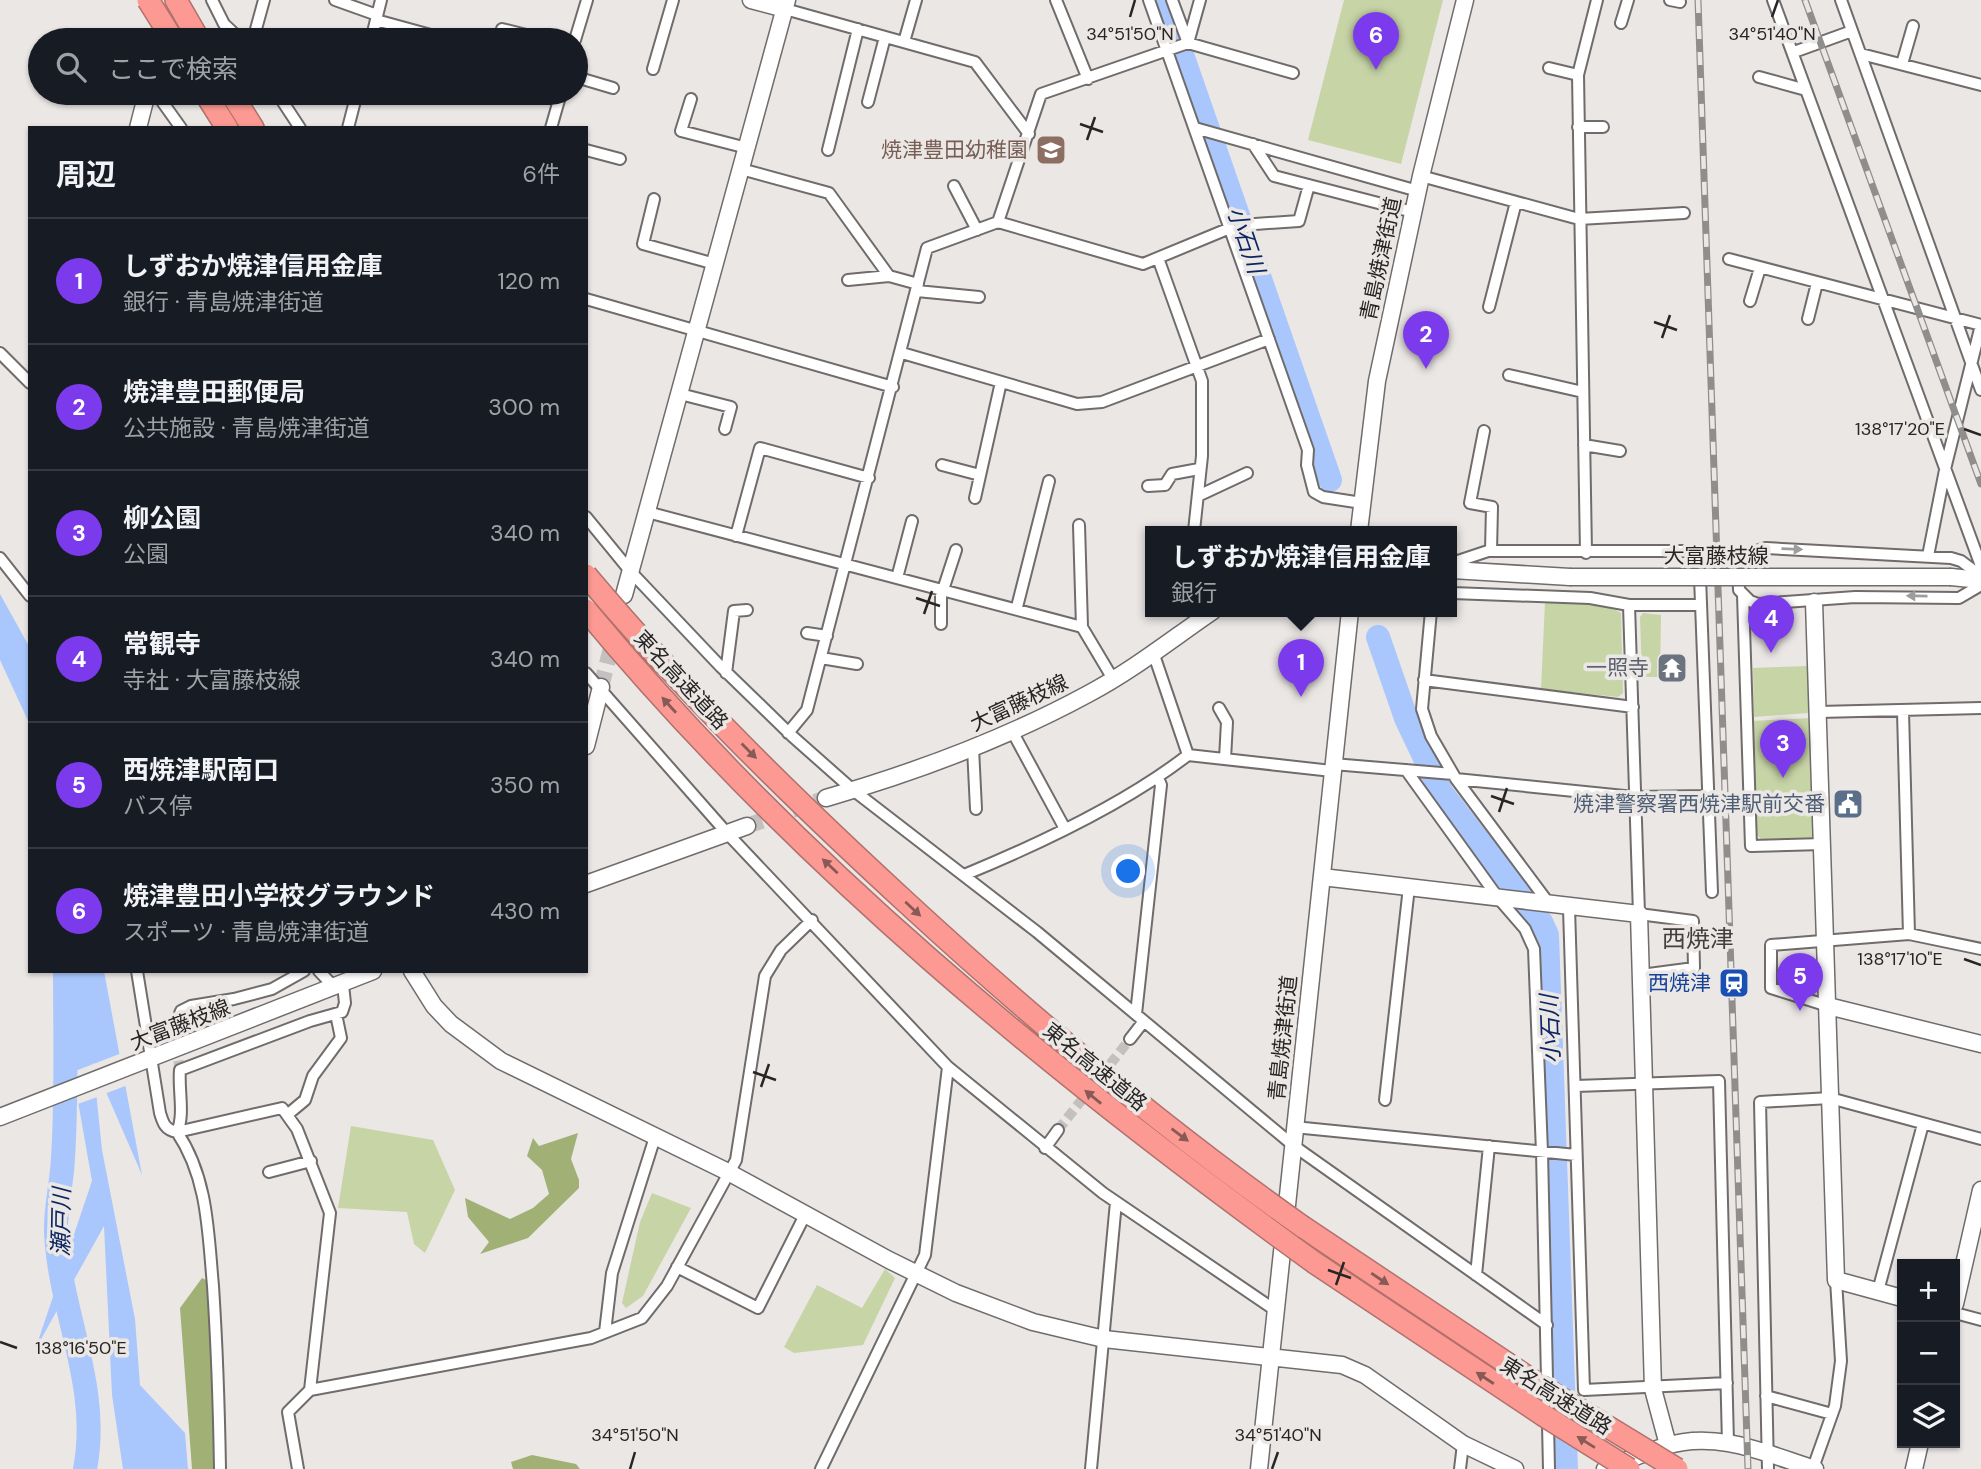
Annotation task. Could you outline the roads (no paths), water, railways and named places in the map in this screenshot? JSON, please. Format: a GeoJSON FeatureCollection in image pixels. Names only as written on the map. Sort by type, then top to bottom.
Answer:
{"type":"FeatureCollection","features":[{"type":"Feature","properties":{"kind":"highway"},"geometry":{"type":"LineString","coordinates":[[148,0],[166,28]]}},
{"type":"Feature","properties":{"kind":"highway"},"geometry":{"type":"LineString","coordinates":[[175,0],[192,28]]}},
{"type":"Feature","properties":{"kind":"highway"},"geometry":{"type":"LineString","coordinates":[[213,105],[227,126]]}},
{"type":"Feature","properties":{"kind":"highway"},"geometry":{"type":"LineString","coordinates":[[239,105],[252,126]]}},
{"type":"Feature","properties":{"kind":"highway","name":"東名高速道路"},"geometry":{"type":"LineString","coordinates":[[588,577],[671,670],[837,839],[987,977],[1161,1121],[1303,1227],[1541,1387],[1677,1469]]}},
{"type":"Feature","properties":{"kind":"highway","name":"東名高速道路"},"geometry":{"type":"LineString","coordinates":[[588,612],[745,785],[918,948],[1026,1043],[1129,1125],[1315,1263],[1629,1469]]}},
{"type":"Feature","properties":{"kind":"street"},"geometry":{"type":"LineString","coordinates":[[167,28],[175,0]]}},
{"type":"Feature","properties":{"kind":"street"},"geometry":{"type":"LineString","coordinates":[[212,0],[228,28]]}},
{"type":"Feature","properties":{"kind":"street"},"geometry":{"type":"LineString","coordinates":[[256,28],[264,0]]}},
{"type":"Feature","properties":{"kind":"street"},"geometry":{"type":"LineString","coordinates":[[335,0],[411,28]]}},
{"type":"Feature","properties":{"kind":"street"},"geometry":{"type":"LineString","coordinates":[[374,28],[381,0]]}},
{"type":"Feature","properties":{"kind":"street"},"geometry":{"type":"LineString","coordinates":[[579,28],[587,0]]}},
{"type":"Feature","properties":{"kind":"street"},"geometry":{"type":"LineString","coordinates":[[653,69],[673,0]]}},
{"type":"Feature","properties":{"kind":"street"},"geometry":{"type":"LineString","coordinates":[[751,0],[786,4],[858,29],[975,62],[1029,134]]}},
{"type":"Feature","properties":{"kind":"street"},"geometry":{"type":"LineString","coordinates":[[904,42],[916,0]]}},
{"type":"Feature","properties":{"kind":"street"},"geometry":{"type":"LineString","coordinates":[[1056,0],[1088,79]]}},
{"type":"Feature","properties":{"kind":"street"},"geometry":{"type":"LineString","coordinates":[[1149,0],[1308,450],[1307,465],[1314,492],[1323,497],[1362,503]]}},
{"type":"Feature","properties":{"kind":"street"},"geometry":{"type":"LineString","coordinates":[[1172,0],[1188,43]]}},
{"type":"Feature","properties":{"kind":"street"},"geometry":{"type":"LineString","coordinates":[[1188,43],[1199,0]]}},
{"type":"Feature","properties":{"kind":"street","name":"青島焼津街道"},"geometry":{"type":"LineString","coordinates":[[1360,526],[1377,382],[1419,183],[1465,0]]}},
{"type":"Feature","properties":{"kind":"street"},"geometry":{"type":"LineString","coordinates":[[1586,553],[1578,75],[1597,0]]}},
{"type":"Feature","properties":{"kind":"street"},"geometry":{"type":"LineString","coordinates":[[1621,23],[1628,0]]}},
{"type":"Feature","properties":{"kind":"street"},"geometry":{"type":"LineString","coordinates":[[1773,0],[1981,566]]}},
{"type":"Feature","properties":{"kind":"street"},"geometry":{"type":"LineString","coordinates":[[1841,0],[1981,390]]}},
{"type":"Feature","properties":{"kind":"street"},"geometry":{"type":"LineString","coordinates":[[624,595],[786,4]]}},
{"type":"Feature","properties":{"kind":"street"},"geometry":{"type":"LineString","coordinates":[[1902,65],[1913,26]]}},
{"type":"Feature","properties":{"kind":"street"},"geometry":{"type":"LineString","coordinates":[[828,150],[858,29]]}},
{"type":"Feature","properties":{"kind":"street"},"geometry":{"type":"LineString","coordinates":[[1794,52],[1852,31]]}},
{"type":"Feature","properties":{"kind":"street"},"geometry":{"type":"LineString","coordinates":[[868,102],[885,37]]}},
{"type":"Feature","properties":{"kind":"street"},"geometry":{"type":"LineString","coordinates":[[998,222],[1041,94],[1188,43],[1293,73]]}},
{"type":"Feature","properties":{"kind":"street"},"geometry":{"type":"LineString","coordinates":[[1861,54],[1981,85]]}},
{"type":"Feature","properties":{"kind":"street"},"geometry":{"type":"LineString","coordinates":[[1549,68],[1578,75]]}},
{"type":"Feature","properties":{"kind":"street"},"geometry":{"type":"LineString","coordinates":[[1759,77],[1807,90]]}},
{"type":"Feature","properties":{"kind":"street"},"geometry":{"type":"LineString","coordinates":[[588,81],[613,88]]}},
{"type":"Feature","properties":{"kind":"street"},"geometry":{"type":"LineString","coordinates":[[691,99],[681,131],[747,148]]}},
{"type":"Feature","properties":{"kind":"street"},"geometry":{"type":"LineString","coordinates":[[139,126],[144,105]]}},
{"type":"Feature","properties":{"kind":"street"},"geometry":{"type":"LineString","coordinates":[[165,105],[180,126]]}},
{"type":"Feature","properties":{"kind":"street"},"geometry":{"type":"LineString","coordinates":[[285,105],[299,126]]}},
{"type":"Feature","properties":{"kind":"street"},"geometry":{"type":"LineString","coordinates":[[349,126],[354,105]]}},
{"type":"Feature","properties":{"kind":"street"},"geometry":{"type":"LineString","coordinates":[[552,126],[558,105]]}},
{"type":"Feature","properties":{"kind":"street"},"geometry":{"type":"LineString","coordinates":[[1578,127],[1603,127]]}},
{"type":"Feature","properties":{"kind":"street"},"geometry":{"type":"LineString","coordinates":[[1195,128],[1253,144],[1419,183],[1516,202],[1579,219],[1684,213]]}},
{"type":"Feature","properties":{"kind":"street"},"geometry":{"type":"LineString","coordinates":[[1253,144],[1274,176],[1413,212]]}},
{"type":"Feature","properties":{"kind":"street"},"geometry":{"type":"LineString","coordinates":[[588,151],[620,159]]}},
{"type":"Feature","properties":{"kind":"street"},"geometry":{"type":"LineString","coordinates":[[741,169],[829,193],[889,276]]}},
{"type":"Feature","properties":{"kind":"street"},"geometry":{"type":"LineString","coordinates":[[788,733],[807,710],[902,353],[927,248],[998,222],[1143,264],[1231,230],[1255,224],[1299,221],[1309,185]]}},
{"type":"Feature","properties":{"kind":"street"},"geometry":{"type":"LineString","coordinates":[[954,186],[977,230]]}},
{"type":"Feature","properties":{"kind":"street"},"geometry":{"type":"LineString","coordinates":[[654,199],[643,244],[715,264]]}},
{"type":"Feature","properties":{"kind":"street"},"geometry":{"type":"LineString","coordinates":[[1489,307],[1516,202]]}},
{"type":"Feature","properties":{"kind":"street"},"geometry":{"type":"LineString","coordinates":[[1158,258],[1202,381],[1202,456],[1195,526]]}},
{"type":"Feature","properties":{"kind":"street"},"geometry":{"type":"LineString","coordinates":[[1729,259],[1981,325],[1946,465],[1928,556]]}},
{"type":"Feature","properties":{"kind":"street"},"geometry":{"type":"LineString","coordinates":[[1750,301],[1760,268]]}},
{"type":"Feature","properties":{"kind":"street"},"geometry":{"type":"LineString","coordinates":[[848,280],[889,276],[917,288],[979,297]]}},
{"type":"Feature","properties":{"kind":"street"},"geometry":{"type":"LineString","coordinates":[[1808,319],[1817,283]]}},
{"type":"Feature","properties":{"kind":"street"},"geometry":{"type":"LineString","coordinates":[[588,300],[893,387]]}},
{"type":"Feature","properties":{"kind":"street"},"geometry":{"type":"LineString","coordinates":[[902,353],[1077,404],[1102,402],[1269,339]]}},
{"type":"Feature","properties":{"kind":"street"},"geometry":{"type":"LineString","coordinates":[[0,353],[28,381]]}},
{"type":"Feature","properties":{"kind":"street"},"geometry":{"type":"LineString","coordinates":[[1509,375],[1583,392]]}},
{"type":"Feature","properties":{"kind":"street"},"geometry":{"type":"LineString","coordinates":[[975,498],[1001,382]]}},
{"type":"Feature","properties":{"kind":"street"},"geometry":{"type":"LineString","coordinates":[[680,394],[731,407],[725,429]]}},
{"type":"Feature","properties":{"kind":"street"},"geometry":{"type":"LineString","coordinates":[[1484,431],[1469,503],[1492,507],[1491,551]]}},
{"type":"Feature","properties":{"kind":"street"},"geometry":{"type":"LineString","coordinates":[[1584,445],[1620,451]]}},
{"type":"Feature","properties":{"kind":"street"},"geometry":{"type":"LineString","coordinates":[[736,536],[760,449],[869,478]]}},
{"type":"Feature","properties":{"kind":"street"},"geometry":{"type":"LineString","coordinates":[[942,465],[980,475]]}},
{"type":"Feature","properties":{"kind":"street"},"geometry":{"type":"LineString","coordinates":[[1148,486],[1165,485],[1172,474],[1199,469]]}},
{"type":"Feature","properties":{"kind":"street"},"geometry":{"type":"LineString","coordinates":[[1199,495],[1247,473]]}},
{"type":"Feature","properties":{"kind":"street"},"geometry":{"type":"LineString","coordinates":[[1017,607],[1049,481]]}},
{"type":"Feature","properties":{"kind":"street"},"geometry":{"type":"LineString","coordinates":[[647,512],[1083,626]]}},
{"type":"Feature","properties":{"kind":"street"},"geometry":{"type":"LineString","coordinates":[[588,519],[631,572],[726,673],[788,733],[853,790],[964,875],[1140,1017],[1184,1057],[1294,1146],[1546,1325]]}},
{"type":"Feature","properties":{"kind":"street"},"geometry":{"type":"LineString","coordinates":[[897,578],[912,521]]}},
{"type":"Feature","properties":{"kind":"street"},"geometry":{"type":"LineString","coordinates":[[1079,525],[1083,626],[1113,679]]}},
{"type":"Feature","properties":{"kind":"street"},"geometry":{"type":"LineString","coordinates":[[941,624],[944,589],[956,550]]}},
{"type":"Feature","properties":{"kind":"street"},"geometry":{"type":"LineString","coordinates":[[1743,596],[1758,604],[1867,597],[1959,598],[1981,580],[1961,561],[1928,556],[1755,550],[1747,554],[1738,566],[1737,585],[1743,596],[1751,846],[1823,844]]}},
{"type":"Feature","properties":{"kind":"street"},"geometry":{"type":"LineString","coordinates":[[1457,561],[1491,551],[1699,551],[1712,892]]}},
{"type":"Feature","properties":{"kind":"street"},"geometry":{"type":"LineString","coordinates":[[0,558],[28,593]]}},
{"type":"Feature","properties":{"kind":"street","name":"大富藤枝線"},"geometry":{"type":"LineString","coordinates":[[1457,570],[1570,577],[1951,577],[1981,580]]}},
{"type":"Feature","properties":{"kind":"street"},"geometry":{"type":"LineString","coordinates":[[1457,593],[1590,598],[1629,605],[1701,605]]}},
{"type":"Feature","properties":{"kind":"street"},"geometry":{"type":"LineString","coordinates":[[1605,1469],[1668,1445],[1705,1440],[1728,1443],[1767,1461],[1814,1469],[1832,1414],[1841,1361],[1836,1280],[1814,601]]}},
{"type":"Feature","properties":{"kind":"street"},"geometry":{"type":"LineString","coordinates":[[1629,605],[1653,1388],[1668,1445]]}},
{"type":"Feature","properties":{"kind":"street"},"geometry":{"type":"LineString","coordinates":[[726,673],[734,611],[747,610]]}},
{"type":"Feature","properties":{"kind":"street","name":"大富藤枝線"},"geometry":{"type":"LineString","coordinates":[[826,798],[973,748],[1090,694],[1204,617]]}},
{"type":"Feature","properties":{"kind":"street","name":"青島焼津街道"},"geometry":{"type":"LineString","coordinates":[[1259,1469],[1349,617]]}},
{"type":"Feature","properties":{"kind":"street"},"geometry":{"type":"LineString","coordinates":[[1430,617],[1422,709],[1431,736],[1451,776],[1550,905]]}},
{"type":"Feature","properties":{"kind":"street"},"geometry":{"type":"LineString","coordinates":[[807,633],[827,636]]}},
{"type":"Feature","properties":{"kind":"street"},"geometry":{"type":"LineString","coordinates":[[1153,652],[1188,755]]}},
{"type":"Feature","properties":{"kind":"street"},"geometry":{"type":"LineString","coordinates":[[821,657],[857,664]]}},
{"type":"Feature","properties":{"kind":"street"},"geometry":{"type":"LineString","coordinates":[[588,675],[726,832],[948,1067],[1045,1148],[1116,1202],[1275,1310]]}},
{"type":"Feature","properties":{"kind":"street"},"geometry":{"type":"LineString","coordinates":[[1424,680],[1633,707]]}},
{"type":"Feature","properties":{"kind":"street"},"geometry":{"type":"LineString","coordinates":[[588,739],[601,687]]}},
{"type":"Feature","properties":{"kind":"street"},"geometry":{"type":"LineString","coordinates":[[1220,708],[1227,722],[1225,759]]}},
{"type":"Feature","properties":{"kind":"street"},"geometry":{"type":"LineString","coordinates":[[1819,712],[1981,708]]}},
{"type":"Feature","properties":{"kind":"street"},"geometry":{"type":"LineString","coordinates":[[1902,712],[1909,934]]}},
{"type":"Feature","properties":{"kind":"street"},"geometry":{"type":"LineString","coordinates":[[1012,731],[1064,827]]}},
{"type":"Feature","properties":{"kind":"street"},"geometry":{"type":"LineString","coordinates":[[973,748],[976,809]]}},
{"type":"Feature","properties":{"kind":"street"},"geometry":{"type":"LineString","coordinates":[[964,875],[1158,778],[1188,755],[1410,771],[1634,797],[1707,796]]}},
{"type":"Feature","properties":{"kind":"street"},"geometry":{"type":"LineString","coordinates":[[1410,771],[1499,899],[1525,929],[1534,949],[1542,1152],[1549,1469]]}},
{"type":"Feature","properties":{"kind":"street"},"geometry":{"type":"LineString","coordinates":[[1130,1038],[1140,1017],[1161,785],[1158,778]]}},
{"type":"Feature","properties":{"kind":"street"},"geometry":{"type":"LineString","coordinates":[[588,883],[726,832],[747,827]]}},
{"type":"Feature","properties":{"kind":"street"},"geometry":{"type":"LineString","coordinates":[[1322,877],[1693,921],[1694,968],[1641,975]]}},
{"type":"Feature","properties":{"kind":"street"},"geometry":{"type":"LineString","coordinates":[[1385,1100],[1409,887]]}},
{"type":"Feature","properties":{"kind":"street"},"geometry":{"type":"LineString","coordinates":[[1569,908],[1584,1390],[1727,1383]]}},
{"type":"Feature","properties":{"kind":"street"},"geometry":{"type":"LineString","coordinates":[[298,1469],[288,1412],[310,1391],[579,1340],[642,1318],[667,1286],[736,1160],[765,976],[781,950],[812,920]]}},
{"type":"Feature","properties":{"kind":"street"},"geometry":{"type":"LineString","coordinates":[[1981,949],[1909,934],[1771,945],[1772,988],[1828,1006],[1981,1044]]}},
{"type":"Feature","properties":{"kind":"street"},"geometry":{"type":"LineString","coordinates":[[137,973],[144,1061],[163,1125],[170,1131],[177,1132],[282,1108],[311,1161],[330,1213],[331,1226],[316,1313],[310,1391]]}},
{"type":"Feature","properties":{"kind":"street"},"geometry":{"type":"LineString","coordinates":[[173,1031],[175,1019],[191,1006],[272,989],[300,973]]}},
{"type":"Feature","properties":{"kind":"street"},"geometry":{"type":"LineString","coordinates":[[220,1469],[217,1346],[207,1213],[198,1171],[177,1132],[181,1117],[178,1089],[180,1069],[342,1012],[345,1003],[339,987],[322,973]]}},
{"type":"Feature","properties":{"kind":"street","name":"大富藤枝線"},"geometry":{"type":"LineString","coordinates":[[0,1117],[339,987],[369,973]]}},
{"type":"Feature","properties":{"kind":"street"},"geometry":{"type":"LineString","coordinates":[[413,973],[434,1006],[472,1042],[501,1061],[728,1172],[916,1274],[997,1310],[1104,1339],[1342,1364],[1463,1444],[1514,1469]]}},
{"type":"Feature","properties":{"kind":"street"},"geometry":{"type":"LineString","coordinates":[[286,1115],[304,1100],[313,1076],[341,1038],[336,1014]]}},
{"type":"Feature","properties":{"kind":"street"},"geometry":{"type":"LineString","coordinates":[[821,1469],[925,1255],[948,1067]]}},
{"type":"Feature","properties":{"kind":"street"},"geometry":{"type":"LineString","coordinates":[[1576,1086],[1719,1081],[1728,1443]]}},
{"type":"Feature","properties":{"kind":"street"},"geometry":{"type":"LineString","coordinates":[[1767,1461],[1760,1102],[1830,1098],[1981,1139]]}},
{"type":"Feature","properties":{"kind":"street"},"geometry":{"type":"LineString","coordinates":[[1878,1291],[1923,1124]]}},
{"type":"Feature","properties":{"kind":"street"},"geometry":{"type":"LineString","coordinates":[[1294,1127],[1576,1155]]}},
{"type":"Feature","properties":{"kind":"street"},"geometry":{"type":"LineString","coordinates":[[1045,1148],[1058,1130]]}},
{"type":"Feature","properties":{"kind":"street"},"geometry":{"type":"LineString","coordinates":[[605,1332],[612,1273],[655,1137]]}},
{"type":"Feature","properties":{"kind":"street"},"geometry":{"type":"LineString","coordinates":[[1476,1275],[1489,1146]]}},
{"type":"Feature","properties":{"kind":"street"},"geometry":{"type":"LineString","coordinates":[[269,1172],[311,1161]]}},
{"type":"Feature","properties":{"kind":"street"},"geometry":{"type":"LineString","coordinates":[[1960,1282],[1981,1190]]}},
{"type":"Feature","properties":{"kind":"street"},"geometry":{"type":"LineString","coordinates":[[1091,1469],[1116,1202]]}},
{"type":"Feature","properties":{"kind":"street"},"geometry":{"type":"LineString","coordinates":[[677,1267],[758,1308],[805,1215]]}},
{"type":"Feature","properties":{"kind":"street"},"geometry":{"type":"LineString","coordinates":[[1836,1280],[1897,1297]]}},
{"type":"Feature","properties":{"kind":"street"},"geometry":{"type":"LineString","coordinates":[[1960,1314],[1981,1320]]}},
{"type":"Feature","properties":{"kind":"street"},"geometry":{"type":"LineString","coordinates":[[1766,1396],[1832,1414]]}},
{"type":"Feature","properties":{"kind":"street"},"geometry":{"type":"LineString","coordinates":[[1460,1469],[1463,1444]]}},
{"type":"Feature","properties":{"kind":"street"},"geometry":{"type":"LineString","coordinates":[[1913,1469],[1919,1448]]}},
{"type":"Feature","properties":{"kind":"water"},"geometry":{"type":"Polygon","coordinates":[[[0,594],[28,644],[28,721],[0,660],[0,594]]]}},
{"type":"Feature","properties":{"kind":"water"},"geometry":{"type":"Polygon","coordinates":[[[55,973],[104,973],[142,1175],[93,1062],[102,1150],[135,1319],[140,1385],[185,1433],[188,1469],[123,1469],[112,1395],[104,1226],[35,1350],[92,1181],[55,973]]]}},
{"type":"Feature","properties":{"kind":"waterway","name":"小石川"},"geometry":{"type":"LineString","coordinates":[[1163,0],[1330,480]]}},
{"type":"Feature","properties":{"kind":"waterway","name":"小石川"},"geometry":{"type":"LineString","coordinates":[[1378,637],[1406,718],[1441,792],[1541,922],[1547,935],[1566,1469]]}},
{"type":"Feature","properties":{"kind":"waterway","name":"瀬戸川"},"geometry":{"type":"LineString","coordinates":[[65,973],[64,1135],[56,1233],[64,1292],[84,1379],[88,1409],[89,1439],[85,1469]]}},
{"type":"Feature","properties":{"kind":"tunnel"},"geometry":{"type":"LineString","coordinates":[[601,687],[622,605]]}},
{"type":"Feature","properties":{"kind":"tunnel"},"geometry":{"type":"LineString","coordinates":[[747,826],[826,798]]}},
{"type":"Feature","properties":{"kind":"tunnel"},"geometry":{"type":"LineString","coordinates":[[173,1031],[180,1070]]}},
{"type":"Feature","properties":{"kind":"tunnel"},"geometry":{"type":"LineString","coordinates":[[1101,1076],[1130,1039]]}},
{"type":"Feature","properties":{"kind":"tunnel"},"geometry":{"type":"LineString","coordinates":[[1058,1130],[1091,1088]]}},
{"type":"Feature","properties":{"kind":"railway"},"geometry":{"type":"LineString","coordinates":[[1698,0],[1748,1469]]}},
{"type":"Feature","properties":{"kind":"railway"},"geometry":{"type":"LineString","coordinates":[[1805,0],[1981,484]]}},
{"type":"Feature","properties":{"kind":"place","name":"焼津豊田小学校グラウンド"},"geometry":{"type":"Point","coordinates":[1376,70]}},
{"type":"Feature","properties":{"kind":"place","name":"焼津豊田幼稚園"},"geometry":{"type":"Point","coordinates":[1051,150]}},
{"type":"Feature","properties":{"kind":"place","name":"焼津豊田郵便局"},"geometry":{"type":"Point","coordinates":[1426,369]}},
{"type":"Feature","properties":{"kind":"place","name":"常観寺"},"geometry":{"type":"Point","coordinates":[1771,653]}},
{"type":"Feature","properties":{"kind":"place","name":"一照寺"},"geometry":{"type":"Point","coordinates":[1672,668]}},
{"type":"Feature","properties":{"kind":"place","name":"しずおか焼津信用金庫"},"geometry":{"type":"Point","coordinates":[1301,697]}},
{"type":"Feature","properties":{"kind":"place","name":"柳公園"},"geometry":{"type":"Point","coordinates":[1783,778]}},
{"type":"Feature","properties":{"kind":"place","name":"焼津警察署西焼津駅前交番"},"geometry":{"type":"Point","coordinates":[1848,804]}},
{"type":"Feature","properties":{"kind":"place","name":"西焼津"},"geometry":{"type":"Point","coordinates":[1734,983]}},
{"type":"Feature","properties":{"kind":"place","name":"西焼津駅南口"},"geometry":{"type":"Point","coordinates":[1800,1011]}},
{"type":"Feature","properties":{"kind":"district","name":"西焼津"},"geometry":{"type":"Point","coordinates":[1698,939]}}]}
